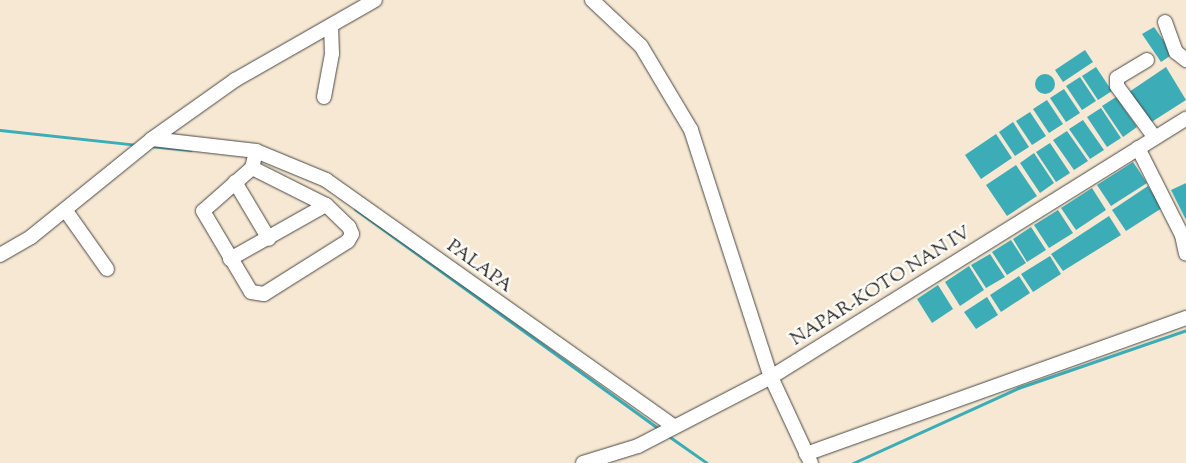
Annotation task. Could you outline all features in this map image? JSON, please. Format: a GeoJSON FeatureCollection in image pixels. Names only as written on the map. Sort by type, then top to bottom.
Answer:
{"type":"FeatureCollection","features":[{"type":"Feature","properties":{"kind":"street"},"geometry":{"type":"LineString","coordinates":[[0,256],[66,211],[147,144],[236,80],[332,27],[375,0]]}},
{"type":"Feature","properties":{"kind":"street"},"geometry":{"type":"LineString","coordinates":[[592,0],[641,46],[691,130],[771,376],[808,459],[1186,318]]}},
{"type":"Feature","properties":{"kind":"street"},"geometry":{"type":"LineString","coordinates":[[1165,22],[1176,52],[1186,60]]}},
{"type":"Feature","properties":{"kind":"street"},"geometry":{"type":"LineString","coordinates":[[324,97],[332,54],[332,27]]}},
{"type":"Feature","properties":{"kind":"street"},"geometry":{"type":"LineString","coordinates":[[1147,60],[1117,78],[1117,86],[1154,138]]}},
{"type":"Feature","properties":{"kind":"street","name":"NAPAR-KOTO NAN IV"},"geometry":{"type":"LineString","coordinates":[[583,463],[668,430],[771,376],[1186,119]]}},
{"type":"Feature","properties":{"kind":"street","name":"PALAPA"},"geometry":{"type":"LineString","coordinates":[[147,144],[254,159],[326,180],[668,430]]}},
{"type":"Feature","properties":{"kind":"street"},"geometry":{"type":"LineString","coordinates":[[1138,148],[1182,235],[1186,254]]}},
{"type":"Feature","properties":{"kind":"street"},"geometry":{"type":"LineString","coordinates":[[254,159],[326,205],[349,228],[352,234],[348,241],[264,294],[250,292],[203,211],[235,182],[254,159]]}},
{"type":"Feature","properties":{"kind":"street"},"geometry":{"type":"LineString","coordinates":[[235,182],[269,239]]}},
{"type":"Feature","properties":{"kind":"street"},"geometry":{"type":"LineString","coordinates":[[230,259],[269,239],[326,205]]}},
{"type":"Feature","properties":{"kind":"street"},"geometry":{"type":"LineString","coordinates":[[66,211],[107,269]]}},
{"type":"Feature","properties":{"kind":"water"},"geometry":{"type":"Polygon","coordinates":[[[1154,27],[1173,54],[1161,62],[1142,34],[1154,27]]]}},
{"type":"Feature","properties":{"kind":"water"},"geometry":{"type":"Polygon","coordinates":[[[1085,50],[1093,62],[1063,82],[1055,70],[1085,50]]]}},
{"type":"Feature","properties":{"kind":"water"},"geometry":{"type":"Polygon","coordinates":[[[1096,67],[1112,91],[1098,100],[1082,76],[1096,67]]]}},
{"type":"Feature","properties":{"kind":"water"},"geometry":{"type":"Polygon","coordinates":[[[1166,67],[1186,100],[1150,123],[1129,92],[1166,67]]]}},
{"type":"Feature","properties":{"kind":"water"},"geometry":{"type":"Polygon","coordinates":[[[1045,74],[1052,77],[1055,84],[1052,91],[1045,94],[1038,91],[1035,84],[1038,77],[1045,74]]]}},
{"type":"Feature","properties":{"kind":"water"},"geometry":{"type":"Polygon","coordinates":[[[1080,77],[1096,101],[1082,110],[1066,86],[1080,77]]]}},
{"type":"Feature","properties":{"kind":"water"},"geometry":{"type":"Polygon","coordinates":[[[1064,89],[1080,113],[1066,122],[1050,98],[1064,89]]]}},
{"type":"Feature","properties":{"kind":"water"},"geometry":{"type":"Polygon","coordinates":[[[1116,97],[1137,127],[1123,137],[1102,106],[1116,97]]]}},
{"type":"Feature","properties":{"kind":"water"},"geometry":{"type":"Polygon","coordinates":[[[1047,100],[1063,124],[1049,133],[1033,109],[1047,100]]]}},
{"type":"Feature","properties":{"kind":"water"},"geometry":{"type":"Polygon","coordinates":[[[1101,108],[1121,138],[1107,147],[1087,117],[1101,108]]]}},
{"type":"Feature","properties":{"kind":"water"},"geometry":{"type":"Polygon","coordinates":[[[1030,112],[1046,136],[1032,145],[1016,121],[1030,112]]]}},
{"type":"Feature","properties":{"kind":"water"},"geometry":{"type":"Polygon","coordinates":[[[1083,120],[1104,150],[1090,159],[1069,129],[1083,120]]]}},
{"type":"Feature","properties":{"kind":"water"},"geometry":{"type":"Polygon","coordinates":[[[1013,122],[1029,147],[1015,156],[999,132],[1013,122]]]}},
{"type":"Feature","properties":{"kind":"water"},"geometry":{"type":"Polygon","coordinates":[[[1067,131],[1088,161],[1074,170],[1053,140],[1067,131]]]}},
{"type":"Feature","properties":{"kind":"water"},"geometry":{"type":"Polygon","coordinates":[[[996,134],[1012,158],[981,179],[965,155],[996,134]]]}},
{"type":"Feature","properties":{"kind":"water"},"geometry":{"type":"Polygon","coordinates":[[[1050,143],[1070,173],[1056,182],[1036,152],[1050,143]]]}},
{"type":"Feature","properties":{"kind":"water"},"geometry":{"type":"Polygon","coordinates":[[[1034,153],[1054,183],[1040,193],[1020,163],[1034,153]]]}},
{"type":"Feature","properties":{"kind":"water"},"geometry":{"type":"Polygon","coordinates":[[[1133,162],[1147,183],[1111,206],[1097,185],[1133,162]]]}},
{"type":"Feature","properties":{"kind":"water"},"geometry":{"type":"Polygon","coordinates":[[[1016,165],[1037,196],[1007,216],[986,185],[1016,165]]]}},
{"type":"Feature","properties":{"kind":"water"},"geometry":{"type":"Polygon","coordinates":[[[1186,183],[1186,220],[1171,190],[1186,183]]]}},
{"type":"Feature","properties":{"kind":"water"},"geometry":{"type":"Polygon","coordinates":[[[1148,186],[1162,208],[1126,231],[1112,210],[1148,186]]]}},
{"type":"Feature","properties":{"kind":"water"},"geometry":{"type":"Polygon","coordinates":[[[1092,188],[1106,210],[1076,230],[1061,208],[1092,188]]]}},
{"type":"Feature","properties":{"kind":"water"},"geometry":{"type":"Polygon","coordinates":[[[1058,210],[1073,233],[1049,248],[1034,225],[1058,210]]]}},
{"type":"Feature","properties":{"kind":"water"},"geometry":{"type":"Polygon","coordinates":[[[1109,216],[1121,235],[1063,271],[1051,254],[1109,216]]]}},
{"type":"Feature","properties":{"kind":"water"},"geometry":{"type":"Polygon","coordinates":[[[1031,227],[1046,250],[1027,262],[1013,239],[1031,227]]]}},
{"type":"Feature","properties":{"kind":"water"},"geometry":{"type":"Polygon","coordinates":[[[1011,240],[1026,263],[1007,275],[992,252],[1011,240]]]}},
{"type":"Feature","properties":{"kind":"water"},"geometry":{"type":"Polygon","coordinates":[[[990,254],[1005,277],[986,288],[971,265],[990,254]]]}},
{"type":"Feature","properties":{"kind":"water"},"geometry":{"type":"Polygon","coordinates":[[[1050,256],[1061,274],[1033,292],[1021,274],[1050,256]]]}},
{"type":"Feature","properties":{"kind":"water"},"geometry":{"type":"Polygon","coordinates":[[[969,266],[984,290],[960,306],[945,282],[969,266]]]}},
{"type":"Feature","properties":{"kind":"water"},"geometry":{"type":"Polygon","coordinates":[[[1019,276],[1030,293],[1001,312],[990,295],[1019,276]]]}},
{"type":"Feature","properties":{"kind":"water"},"geometry":{"type":"Polygon","coordinates":[[[938,285],[953,309],[932,323],[917,299],[938,285]]]}},
{"type":"Feature","properties":{"kind":"water"},"geometry":{"type":"Polygon","coordinates":[[[987,297],[998,315],[976,329],[964,312],[987,297]]]}},
{"type":"Feature","properties":{"kind":"waterway"},"geometry":{"type":"LineString","coordinates":[[0,130],[139,145]]}},
{"type":"Feature","properties":{"kind":"waterway"},"geometry":{"type":"LineString","coordinates":[[150,146],[191,150]]}},
{"type":"Feature","properties":{"kind":"waterway"},"geometry":{"type":"LineString","coordinates":[[355,209],[660,430]]}},
{"type":"Feature","properties":{"kind":"waterway"},"geometry":{"type":"LineString","coordinates":[[853,463],[1018,388],[1186,330]]}},
{"type":"Feature","properties":{"kind":"waterway"},"geometry":{"type":"LineString","coordinates":[[667,435],[707,463]]}}]}
